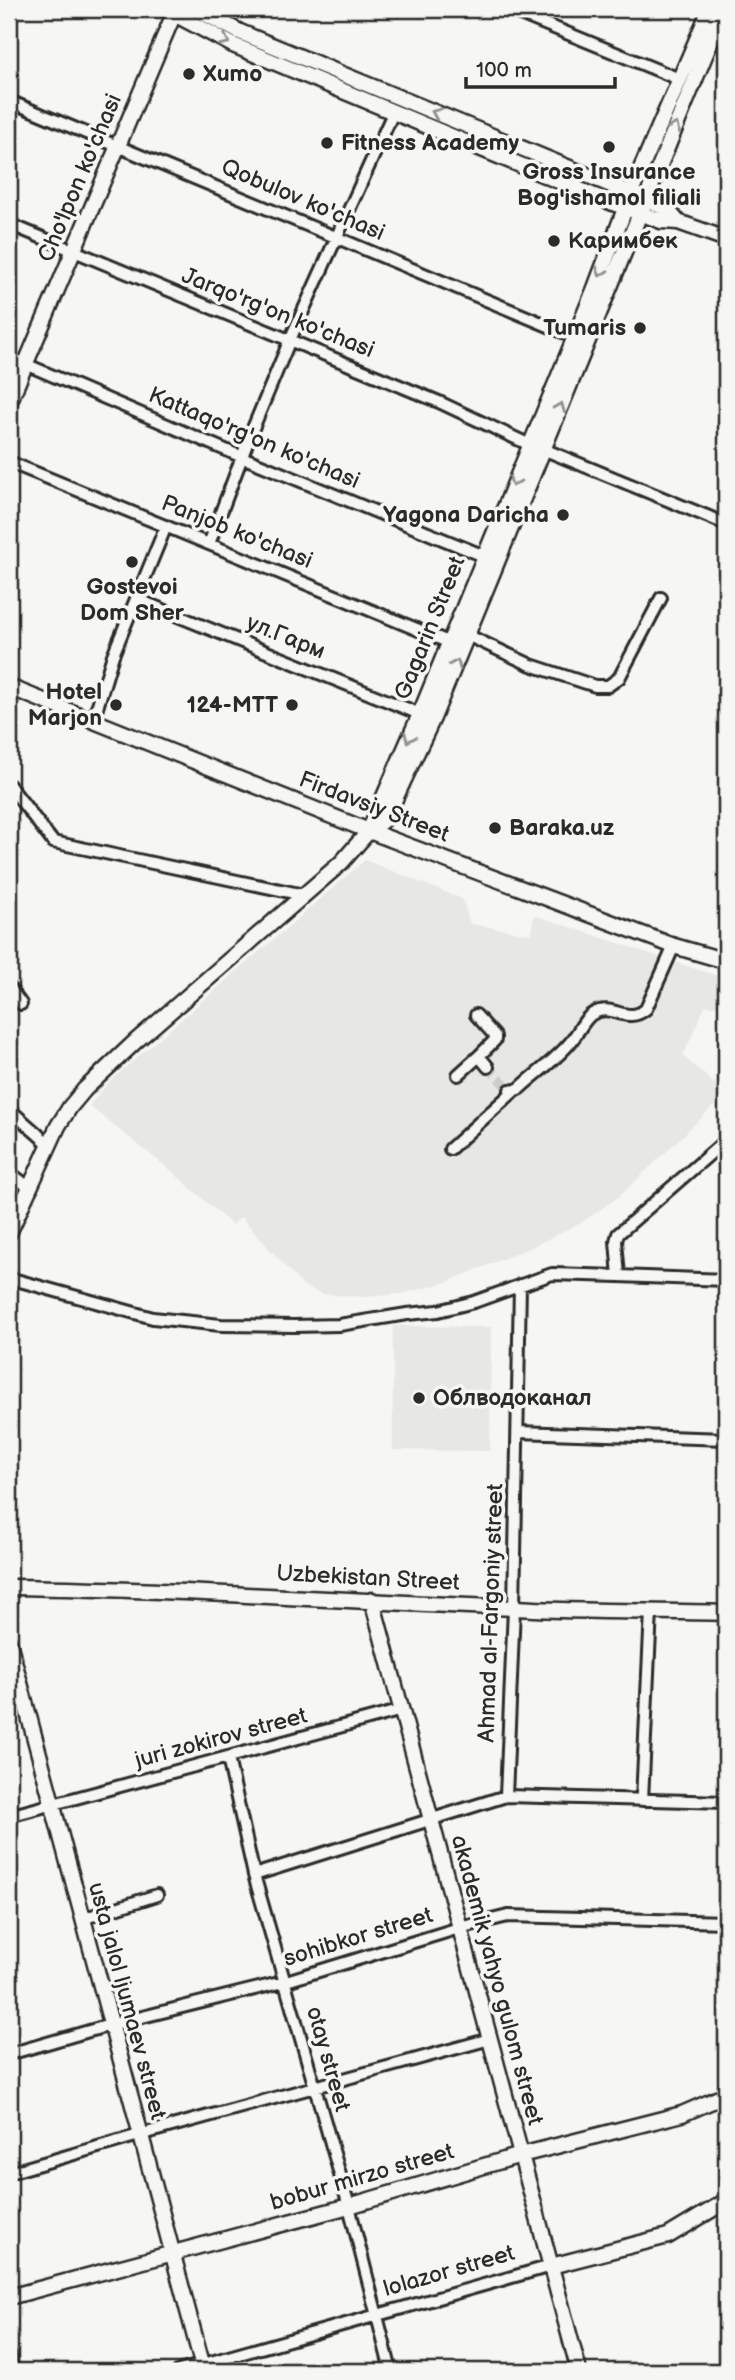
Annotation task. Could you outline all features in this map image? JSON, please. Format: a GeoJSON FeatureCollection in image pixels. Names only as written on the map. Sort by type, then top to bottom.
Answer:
{"type":"FeatureCollection","features":[{"type":"Feature","properties":{"kind":"main road"},"geometry":{"type":"LineString","coordinates":[[196,9],[240,32],[631,194],[661,221],[678,222],[726,239]]}},
{"type":"Feature","properties":{"kind":"main road","name":"Gagarin Street"},"geometry":{"type":"LineString","coordinates":[[537,447],[575,337],[625,208],[710,9]]}},
{"type":"Feature","properties":{"kind":"main road","name":"Gagarin Street"},"geometry":{"type":"LineString","coordinates":[[369,831],[484,556],[537,447],[724,9]]}},
{"type":"Feature","properties":{"kind":"main road"},"geometry":{"type":"LineString","coordinates":[[171,11],[233,45],[393,113],[625,208],[642,206]]}},
{"type":"Feature","properties":{"kind":"main road","name":"Cho'lpon ko'chasi"},"geometry":{"type":"LineString","coordinates":[[9,403],[118,148],[171,11]]}},
{"type":"Feature","properties":{"kind":"main road"},"geometry":{"type":"LineString","coordinates":[[9,1233],[69,1107],[85,1089],[136,1041],[341,863],[369,831],[386,818],[433,718],[467,635],[537,447]]}},
{"type":"Feature","properties":{"kind":"main road","name":"Firdavsiy Street"},"geometry":{"type":"LineString","coordinates":[[9,687],[369,831],[674,946],[726,961]]}},
{"type":"Feature","properties":{"kind":"main road","name":"Uzbekistan Street"},"geometry":{"type":"LineString","coordinates":[[9,1587],[514,1608],[726,1613]]}},
{"type":"Feature","properties":{"kind":"main road","name":"akademik yahyo gulom street"},"geometry":{"type":"LineString","coordinates":[[372,1600],[579,2371]]}},
{"type":"Feature","properties":{"kind":"main road","name":"usta jalol ljumaev street"},"geometry":{"type":"LineString","coordinates":[[9,1642],[203,2368]]}},
{"type":"Feature","properties":{"kind":"main road","name":"bobur mirzo street"},"geometry":{"type":"LineString","coordinates":[[9,2297],[349,2206],[521,2155],[682,2114],[726,2095]]}},
{"type":"Feature","properties":{"kind":"main road","name":"lolazor street"},"geometry":{"type":"LineString","coordinates":[[551,2266],[668,2236],[726,2201]]}},
{"type":"Feature","properties":{"kind":"street"},"geometry":{"type":"LineString","coordinates":[[508,9],[679,79]]}},
{"type":"Feature","properties":{"kind":"street","name":"Qobulov ko'chasi"},"geometry":{"type":"LineString","coordinates":[[14,103],[575,337]]}},
{"type":"Feature","properties":{"kind":"street"},"geometry":{"type":"LineString","coordinates":[[209,544],[289,342],[393,113]]}},
{"type":"Feature","properties":{"kind":"street","name":"Jarqo'rg'on ko'chasi"},"geometry":{"type":"LineString","coordinates":[[9,223],[289,342],[439,402],[537,447],[726,524]]}},
{"type":"Feature","properties":{"kind":"street","name":"Kattaqo'rg'on ko'chasi"},"geometry":{"type":"LineString","coordinates":[[9,357],[242,457],[484,556]]}},
{"type":"Feature","properties":{"kind":"street","name":"Panjob ko'chasi"},"geometry":{"type":"LineString","coordinates":[[9,462],[449,642]]}},
{"type":"Feature","properties":{"kind":"street"},"geometry":{"type":"LineString","coordinates":[[93,721],[113,655],[166,526]]}},
{"type":"Feature","properties":{"kind":"street"},"geometry":{"type":"LineString","coordinates":[[467,635],[531,665],[595,686],[608,686],[619,678],[661,598]]}},
{"type":"Feature","properties":{"kind":"street","name":"ул.Гарм"},"geometry":{"type":"LineString","coordinates":[[136,599],[420,714]]}},
{"type":"Feature","properties":{"kind":"street"},"geometry":{"type":"LineString","coordinates":[[9,785],[53,842],[304,895]]}},
{"type":"Feature","properties":{"kind":"street"},"geometry":{"type":"LineString","coordinates":[[450,1149],[512,1091],[569,1044],[589,1016],[596,1011],[608,1010],[630,1016],[639,1015],[646,1009],[674,946]]}},
{"type":"Feature","properties":{"kind":"street"},"geometry":{"type":"LineString","coordinates":[[9,987],[21,1004]]}},
{"type":"Feature","properties":{"kind":"street"},"geometry":{"type":"LineString","coordinates":[[458,1075],[495,1041],[495,1036],[476,1015]]}},
{"type":"Feature","properties":{"kind":"street"},"geometry":{"type":"LineString","coordinates":[[479,1056],[488,1067]]}},
{"type":"Feature","properties":{"kind":"street"},"geometry":{"type":"LineString","coordinates":[[9,1109],[50,1145]]}},
{"type":"Feature","properties":{"kind":"street"},"geometry":{"type":"LineString","coordinates":[[619,1276],[616,1241],[618,1234],[726,1140]]}},
{"type":"Feature","properties":{"kind":"street"},"geometry":{"type":"LineString","coordinates":[[9,1172],[31,1189]]}},
{"type":"Feature","properties":{"kind":"street"},"geometry":{"type":"LineString","coordinates":[[9,1278],[152,1318],[221,1325],[339,1325],[438,1311],[474,1302],[552,1274],[726,1280]]}},
{"type":"Feature","properties":{"kind":"street","name":"Ahmad al-Fargoniy street"},"geometry":{"type":"LineString","coordinates":[[506,1796],[514,1608],[520,1285]]}},
{"type":"Feature","properties":{"kind":"street"},"geometry":{"type":"LineString","coordinates":[[518,1432],[726,1439]]}},
{"type":"Feature","properties":{"kind":"street"},"geometry":{"type":"LineString","coordinates":[[642,1800],[651,1611]]}},
{"type":"Feature","properties":{"kind":"street","name":"juri zokirov street"},"geometry":{"type":"LineString","coordinates":[[9,1816],[402,1710]]}},
{"type":"Feature","properties":{"kind":"street","name":"otay street"},"geometry":{"type":"LineString","coordinates":[[228,1758],[254,1874],[349,2206],[391,2371]]}},
{"type":"Feature","properties":{"kind":"street"},"geometry":{"type":"LineString","coordinates":[[254,1874],[506,1796],[726,1802]]}},
{"type":"Feature","properties":{"kind":"street"},"geometry":{"type":"LineString","coordinates":[[82,1919],[157,1895]]}},
{"type":"Feature","properties":{"kind":"street","name":"sohibkor street"},"geometry":{"type":"LineString","coordinates":[[9,2054],[110,2025],[284,1982],[459,1928],[508,1916],[726,1922]]}},
{"type":"Feature","properties":{"kind":"street"},"geometry":{"type":"LineString","coordinates":[[9,2173],[490,2039]]}},
{"type":"Feature","properties":{"kind":"street","name":"lolazor street"},"geometry":{"type":"LineString","coordinates":[[178,2371],[203,2368],[551,2266]]}},
{"type":"Feature","properties":{"kind":"street"},"geometry":{"type":"LineString","coordinates":[[9,2353],[13,2371]]}},
{"type":"Feature","properties":{"kind":"shaded area"},"geometry":{"type":"Polygon","coordinates":[[[365,860],[462,899],[470,924],[531,934],[534,915],[726,979],[721,1006],[705,1006],[683,1056],[726,1094],[621,1195],[582,1222],[534,1246],[444,1283],[401,1294],[366,1297],[322,1294],[302,1285],[241,1217],[232,1225],[174,1173],[89,1106],[110,1081],[365,860]]]}},
{"type":"Feature","properties":{"kind":"shaded area"},"geometry":{"type":"Polygon","coordinates":[[[393,1326],[491,1327],[490,1451],[393,1450],[393,1326]]]}},
{"type":"Feature","properties":{"kind":"tunnel"},"geometry":{"type":"LineString","coordinates":[[488,1067],[510,1090]]}},
{"type":"Feature","properties":{"kind":"place","name":"Xumo"},"geometry":{"type":"Point","coordinates":[189,74]}},
{"type":"Feature","properties":{"kind":"place","name":"Fitness Academy"},"geometry":{"type":"Point","coordinates":[327,143]}},
{"type":"Feature","properties":{"kind":"place","name":"Gross Insurance Bog'ishamol filiali"},"geometry":{"type":"Point","coordinates":[609,147]}},
{"type":"Feature","properties":{"kind":"place","name":"Каримбек"},"geometry":{"type":"Point","coordinates":[554,241]}},
{"type":"Feature","properties":{"kind":"place","name":"Tumaris"},"geometry":{"type":"Point","coordinates":[640,328]}},
{"type":"Feature","properties":{"kind":"place","name":"Yagona Daricha"},"geometry":{"type":"Point","coordinates":[563,515]}},
{"type":"Feature","properties":{"kind":"place","name":"Gostevoi Dom Sher"},"geometry":{"type":"Point","coordinates":[132,562]}},
{"type":"Feature","properties":{"kind":"place","name":"Hotel Marjon"},"geometry":{"type":"Point","coordinates":[116,705]}},
{"type":"Feature","properties":{"kind":"place","name":"124-MTT"},"geometry":{"type":"Point","coordinates":[292,705]}},
{"type":"Feature","properties":{"kind":"place","name":"Baraka.uz"},"geometry":{"type":"Point","coordinates":[495,828]}},
{"type":"Feature","properties":{"kind":"place","name":"Облводоканал"},"geometry":{"type":"Point","coordinates":[419,1398]}}]}
